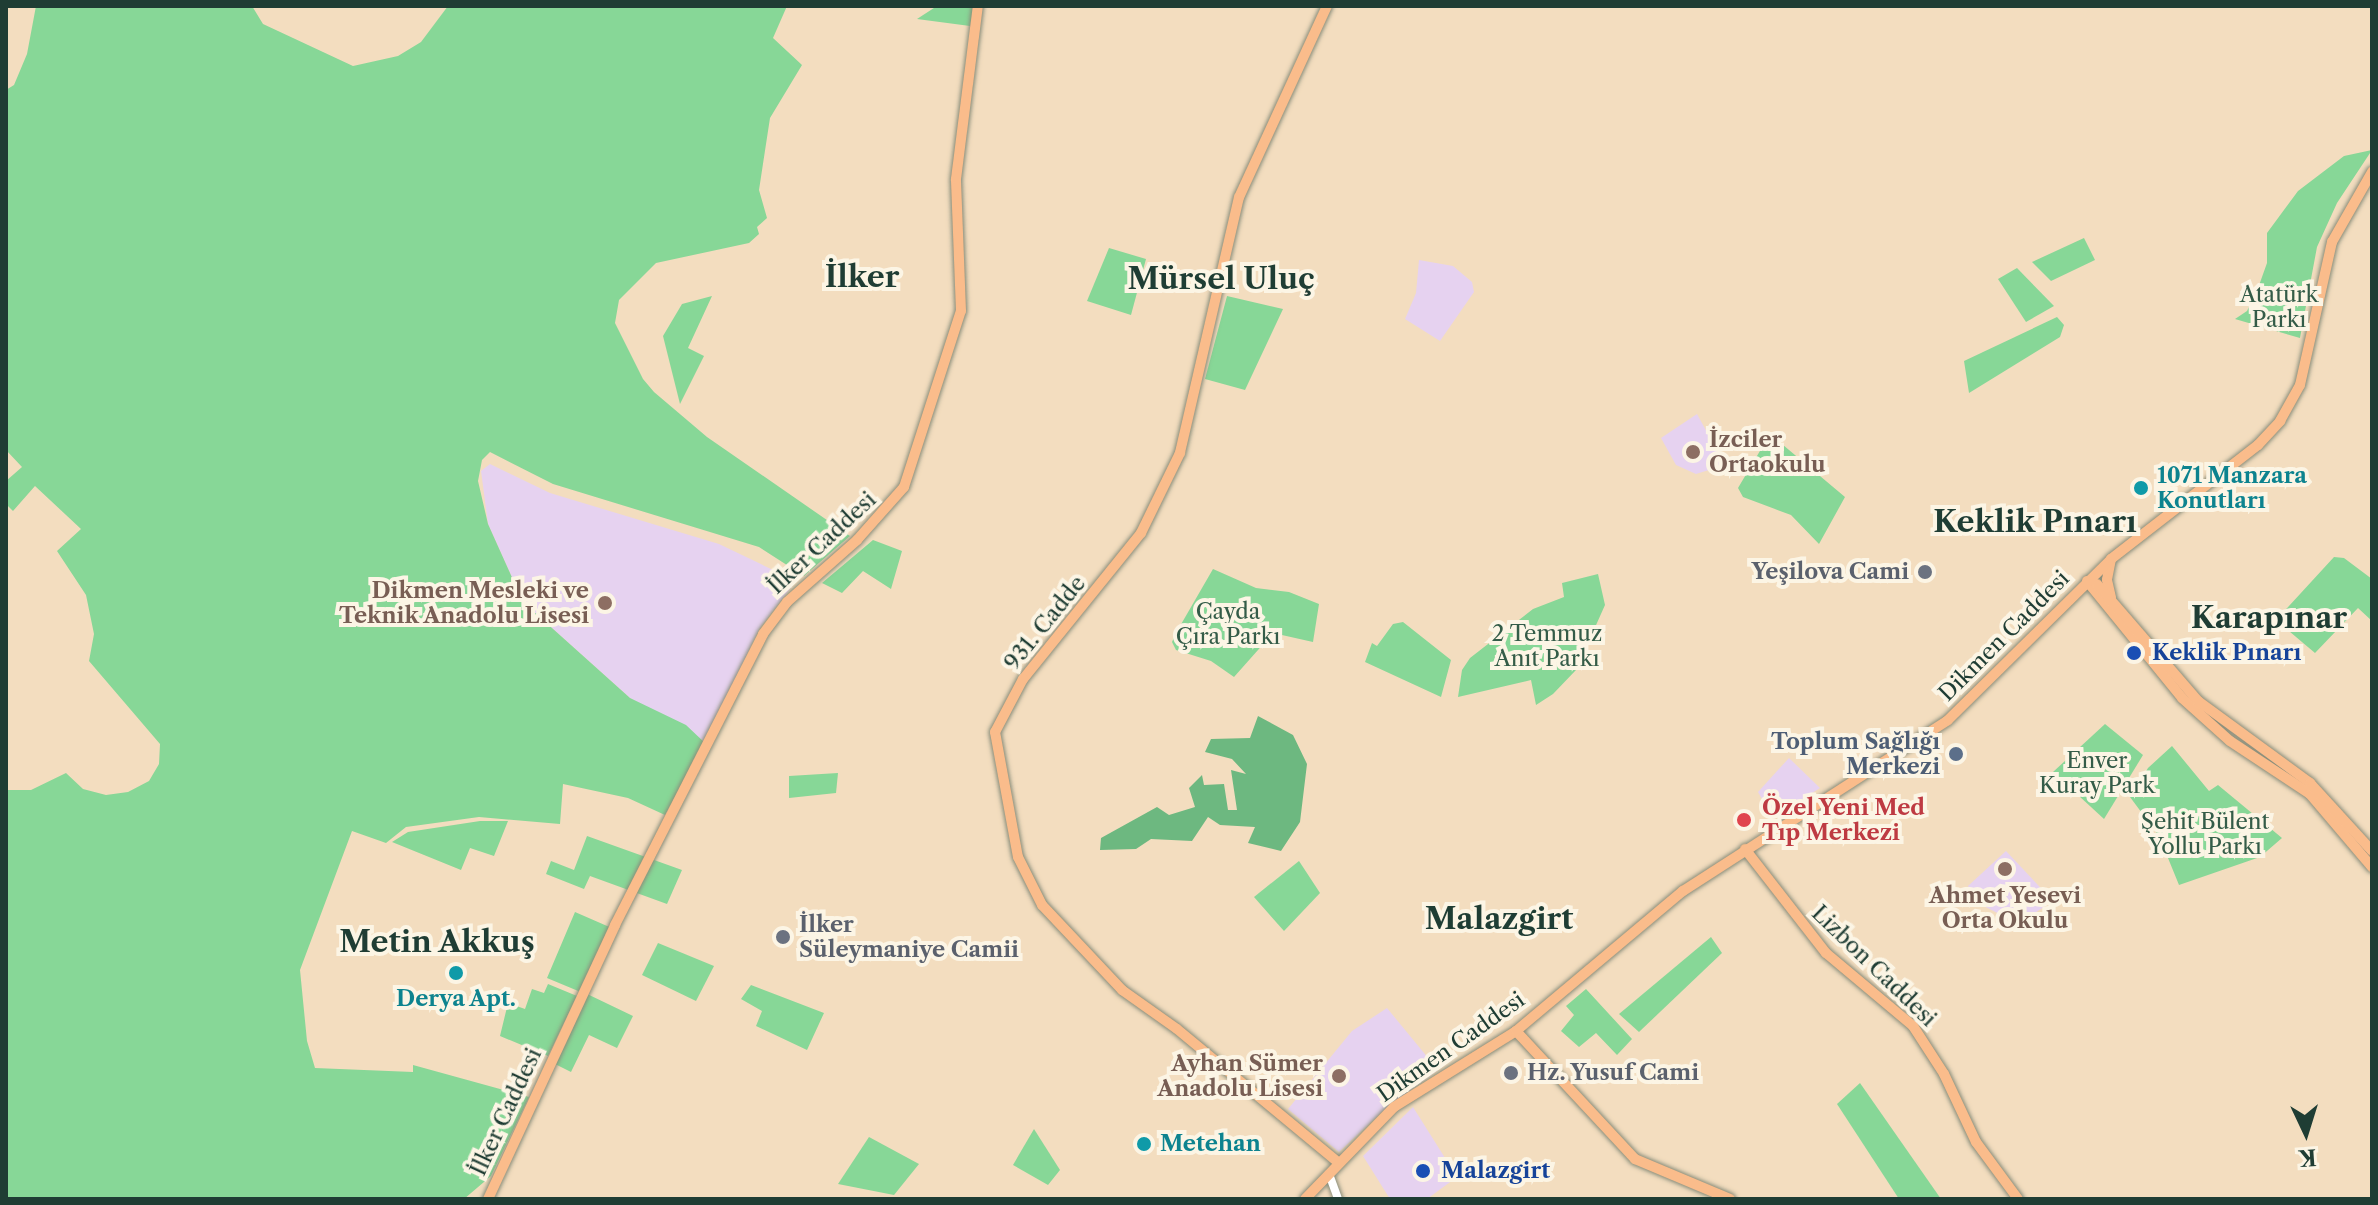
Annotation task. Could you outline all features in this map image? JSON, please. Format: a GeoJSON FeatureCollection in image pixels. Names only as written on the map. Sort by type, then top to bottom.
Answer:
{"type":"FeatureCollection","features":[{"type":"Feature","properties":{"kind":"main road","name":"İlker Caddesi"},"geometry":{"type":"LineString","coordinates":[[488,1199],[614,929],[763,634],[787,602],[898,498],[908,478],[961,311],[956,179],[978,6]]}},
{"type":"Feature","properties":{"kind":"main road","name":"931. Cadde"},"geometry":{"type":"LineString","coordinates":[[1327,6],[1239,197],[1180,453],[1141,533],[1023,679],[995,732],[1018,857],[1042,905],[1122,990],[1177,1029],[1339,1163]]}},
{"type":"Feature","properties":{"kind":"main road","name":"Dikmen Caddesi"},"geometry":{"type":"LineString","coordinates":[[1305,1199],[1394,1107],[1516,1031],[1648,917],[1745,849],[1948,720],[2111,559],[2258,445],[2280,421],[2300,385],[2332,242],[2372,172]]}},
{"type":"Feature","properties":{"kind":"main road"},"geometry":{"type":"LineString","coordinates":[[2111,559],[2107,580],[2112,600]]}},
{"type":"Feature","properties":{"kind":"main road"},"geometry":{"type":"LineString","coordinates":[[2089,579],[2112,600],[2159,663],[2226,726],[2310,783],[2372,851]]}},
{"type":"Feature","properties":{"kind":"main road"},"geometry":{"type":"LineString","coordinates":[[2089,579],[2230,741],[2310,794],[2372,867]]}},
{"type":"Feature","properties":{"kind":"main road","name":"Lizbon Caddesi"},"geometry":{"type":"LineString","coordinates":[[1745,849],[1826,953],[1913,1026],[1944,1074],[1986,1159],[2018,1199]]}},
{"type":"Feature","properties":{"kind":"main road"},"geometry":{"type":"LineString","coordinates":[[1516,1031],[1635,1159],[1730,1199]]}},
{"type":"Feature","properties":{"kind":"street"},"geometry":{"type":"LineString","coordinates":[[1329,1174],[1338,1199]]}},
{"type":"Feature","properties":{"kind":"shaded area"},"geometry":{"type":"Polygon","coordinates":[[[1419,260],[1453,266],[1472,282],[1474,292],[1440,341],[1405,319],[1416,293],[1419,260]]]}},
{"type":"Feature","properties":{"kind":"shaded area","name":"İzciler Ortaokulu"},"geometry":{"type":"Polygon","coordinates":[[[1697,414],[1725,465],[1696,474],[1676,465],[1661,438],[1697,414]]]}},
{"type":"Feature","properties":{"kind":"shaded area","name":"Dikmen Mesleki ve Teknik Anadolu Lisesi"},"geometry":{"type":"Polygon","coordinates":[[[490,464],[550,493],[719,544],[796,581],[759,629],[705,743],[630,698],[523,602],[488,524],[481,471],[490,464]]]}},
{"type":"Feature","properties":{"kind":"shaded area"},"geometry":{"type":"Polygon","coordinates":[[[1789,758],[1820,788],[1773,818],[1758,792],[1789,758]]]}},
{"type":"Feature","properties":{"kind":"shaded area","name":"Ahmet Yesevi Orta Okulu"},"geometry":{"type":"Polygon","coordinates":[[[2006,851],[2053,901],[2030,916],[2009,919],[1976,902],[1968,886],[2006,851]]]}},
{"type":"Feature","properties":{"kind":"shaded area"},"geometry":{"type":"Polygon","coordinates":[[[1387,1008],[1438,1070],[1387,1107],[1339,1152],[1288,1109],[1352,1031],[1387,1008]]]}},
{"type":"Feature","properties":{"kind":"shaded area"},"geometry":{"type":"Polygon","coordinates":[[[1413,1107],[1457,1177],[1427,1199],[1390,1199],[1363,1156],[1413,1107]]]}},
{"type":"Feature","properties":{"kind":"green space"},"geometry":{"type":"Polygon","coordinates":[[[36,6],[252,6],[263,24],[353,66],[398,56],[421,42],[448,6],[787,6],[773,38],[802,65],[770,118],[759,190],[767,218],[757,227],[759,234],[749,243],[656,263],[619,300],[615,323],[643,379],[654,392],[707,437],[850,536],[804,576],[759,547],[553,484],[490,452],[482,460],[478,481],[488,524],[523,602],[630,698],[686,725],[705,743],[665,815],[628,798],[563,784],[560,824],[479,817],[406,827],[386,843],[352,831],[300,970],[307,1041],[315,1068],[413,1072],[413,1065],[529,1097],[491,1176],[464,1199],[6,1199],[6,790],[31,790],[66,773],[83,789],[106,795],[128,792],[149,781],[159,764],[160,744],[89,661],[94,634],[86,595],[57,551],[81,529],[35,486],[13,511],[6,504],[6,481],[22,467],[6,450],[6,90],[14,85],[27,54],[36,6]]]}},
{"type":"Feature","properties":{"kind":"green space"},"geometry":{"type":"Polygon","coordinates":[[[937,6],[974,6],[970,26],[917,19],[937,6]]]}},
{"type":"Feature","properties":{"kind":"green space","name":"Atatürk Parkı"},"geometry":{"type":"Polygon","coordinates":[[[2372,150],[2337,203],[2317,247],[2300,338],[2235,319],[2247,311],[2257,291],[2267,263],[2267,233],[2298,191],[2344,156],[2372,150]]]}},
{"type":"Feature","properties":{"kind":"green space"},"geometry":{"type":"Polygon","coordinates":[[[2084,238],[2095,260],[2051,281],[2032,262],[2084,238]]]}},
{"type":"Feature","properties":{"kind":"green space"},"geometry":{"type":"Polygon","coordinates":[[[1109,248],[1146,259],[1131,315],[1087,301],[1109,248]]]}},
{"type":"Feature","properties":{"kind":"green space"},"geometry":{"type":"Polygon","coordinates":[[[2017,268],[2054,306],[2026,322],[1998,279],[2017,268]]]}},
{"type":"Feature","properties":{"kind":"green space"},"geometry":{"type":"Polygon","coordinates":[[[712,296],[688,348],[704,356],[680,404],[663,336],[682,304],[712,296]]]}},
{"type":"Feature","properties":{"kind":"green space"},"geometry":{"type":"Polygon","coordinates":[[[1227,296],[1283,309],[1245,390],[1205,379],[1227,296]]]}},
{"type":"Feature","properties":{"kind":"green space"},"geometry":{"type":"Polygon","coordinates":[[[2057,317],[2064,325],[2060,337],[1969,393],[1964,361],[2057,317]]]}},
{"type":"Feature","properties":{"kind":"green space"},"geometry":{"type":"Polygon","coordinates":[[[1770,434],[1845,497],[1819,544],[1791,515],[1743,497],[1738,488],[1770,434]]]}},
{"type":"Feature","properties":{"kind":"green space"},"geometry":{"type":"Polygon","coordinates":[[[873,540],[902,551],[891,589],[863,571],[842,593],[822,583],[873,540]]]}},
{"type":"Feature","properties":{"kind":"green space"},"geometry":{"type":"Polygon","coordinates":[[[2334,557],[2344,558],[2372,579],[2372,621],[2358,608],[2315,653],[2276,620],[2334,557]]]}},
{"type":"Feature","properties":{"kind":"green space","name":"Çayda Çıra Parkı"},"geometry":{"type":"Polygon","coordinates":[[[1213,569],[1256,588],[1289,592],[1319,604],[1313,642],[1273,633],[1234,677],[1211,661],[1176,650],[1172,642],[1176,633],[1213,569]]]}},
{"type":"Feature","properties":{"kind":"green space","name":"2 Temmuz Anıt Parkı"},"geometry":{"type":"Polygon","coordinates":[[[1598,574],[1605,605],[1576,670],[1553,694],[1536,705],[1531,680],[1458,697],[1462,670],[1470,658],[1533,609],[1564,597],[1562,583],[1598,574]]]}},
{"type":"Feature","properties":{"kind":"green space"},"geometry":{"type":"Polygon","coordinates":[[[1403,622],[1451,660],[1441,697],[1365,662],[1372,643],[1377,646],[1393,624],[1403,622]]]}},
{"type":"Feature","properties":{"kind":"green space"},"geometry":{"type":"Polygon","coordinates":[[[1258,716],[1293,735],[1307,764],[1300,822],[1281,851],[1248,843],[1255,827],[1220,825],[1208,817],[1192,841],[1151,839],[1136,849],[1100,850],[1101,838],[1157,807],[1169,815],[1195,807],[1189,788],[1202,775],[1204,785],[1224,784],[1228,810],[1237,810],[1231,770],[1246,774],[1232,759],[1205,752],[1211,739],[1250,738],[1258,716]]]}},
{"type":"Feature","properties":{"kind":"green space","name":"Enver Kuray Park"},"geometry":{"type":"Polygon","coordinates":[[[2105,724],[2143,755],[2104,819],[2053,772],[2105,724]]]}},
{"type":"Feature","properties":{"kind":"green space","name":"Şehit Bülent Yollu Parkı"},"geometry":{"type":"Polygon","coordinates":[[[2172,746],[2209,791],[2218,785],[2282,838],[2260,857],[2179,885],[2159,836],[2130,797],[2148,768],[2172,746]]]}},
{"type":"Feature","properties":{"kind":"green space"},"geometry":{"type":"Polygon","coordinates":[[[838,773],[836,793],[789,798],[789,776],[838,773]]]}},
{"type":"Feature","properties":{"kind":"green space"},"geometry":{"type":"Polygon","coordinates":[[[480,821],[508,821],[494,856],[470,848],[461,870],[392,842],[408,832],[480,821]]]}},
{"type":"Feature","properties":{"kind":"green space"},"geometry":{"type":"Polygon","coordinates":[[[587,836],[682,870],[667,904],[590,876],[584,889],[546,874],[551,861],[574,870],[587,836]]]}},
{"type":"Feature","properties":{"kind":"green space"},"geometry":{"type":"Polygon","coordinates":[[[1299,861],[1320,893],[1284,931],[1254,897],[1299,861]]]}},
{"type":"Feature","properties":{"kind":"green space"},"geometry":{"type":"Polygon","coordinates":[[[575,912],[614,929],[583,992],[633,1016],[617,1048],[589,1035],[571,1072],[551,1062],[583,993],[547,978],[575,912]]]}},
{"type":"Feature","properties":{"kind":"green space"},"geometry":{"type":"Polygon","coordinates":[[[1711,937],[1722,953],[1639,1032],[1619,1014],[1711,937]]]}},
{"type":"Feature","properties":{"kind":"green space"},"geometry":{"type":"Polygon","coordinates":[[[658,943],[714,966],[696,1001],[642,975],[658,943]]]}},
{"type":"Feature","properties":{"kind":"green space"},"geometry":{"type":"Polygon","coordinates":[[[548,984],[577,996],[548,1056],[500,1036],[508,1003],[525,1009],[532,989],[544,993],[548,984]]]}},
{"type":"Feature","properties":{"kind":"green space"},"geometry":{"type":"Polygon","coordinates":[[[751,985],[824,1013],[807,1050],[756,1026],[762,1011],[741,999],[751,985]]]}},
{"type":"Feature","properties":{"kind":"green space"},"geometry":{"type":"Polygon","coordinates":[[[1586,989],[1632,1039],[1617,1055],[1596,1033],[1579,1047],[1561,1031],[1574,1015],[1566,1006],[1586,989]]]}},
{"type":"Feature","properties":{"kind":"green space"},"geometry":{"type":"Polygon","coordinates":[[[1860,1083],[1941,1199],[1899,1199],[1837,1104],[1860,1083]]]}},
{"type":"Feature","properties":{"kind":"green space"},"geometry":{"type":"Polygon","coordinates":[[[1034,1129],[1060,1170],[1048,1185],[1013,1165],[1034,1129]]]}},
{"type":"Feature","properties":{"kind":"green space"},"geometry":{"type":"Polygon","coordinates":[[[869,1137],[919,1164],[894,1195],[838,1184],[869,1137]]]}},
{"type":"Feature","properties":{"kind":"place","name":"İzciler Ortaokulu"},"geometry":{"type":"Point","coordinates":[1693,452]}},
{"type":"Feature","properties":{"kind":"place","name":"1071 Manzara Konutları"},"geometry":{"type":"Point","coordinates":[2141,488]}},
{"type":"Feature","properties":{"kind":"place","name":"Yeşilova Cami"},"geometry":{"type":"Point","coordinates":[1925,572]}},
{"type":"Feature","properties":{"kind":"place","name":"Dikmen Mesleki ve Teknik Anadolu Lisesi"},"geometry":{"type":"Point","coordinates":[605,603]}},
{"type":"Feature","properties":{"kind":"place","name":"Keklik Pınarı"},"geometry":{"type":"Point","coordinates":[2134,653]}},
{"type":"Feature","properties":{"kind":"place","name":"Toplum Sağlığı Merkezi"},"geometry":{"type":"Point","coordinates":[1956,754]}},
{"type":"Feature","properties":{"kind":"place","name":"Özel Yeni Med Tıp Merkezi"},"geometry":{"type":"Point","coordinates":[1744,820]}},
{"type":"Feature","properties":{"kind":"place","name":"Ahmet Yesevi Orta Okulu"},"geometry":{"type":"Point","coordinates":[2005,869]}},
{"type":"Feature","properties":{"kind":"place","name":"İlker Süleymaniye Camii"},"geometry":{"type":"Point","coordinates":[783,937]}},
{"type":"Feature","properties":{"kind":"place","name":"Derya Apt."},"geometry":{"type":"Point","coordinates":[456,973]}},
{"type":"Feature","properties":{"kind":"place","name":"Hz. Yusuf Cami"},"geometry":{"type":"Point","coordinates":[1511,1073]}},
{"type":"Feature","properties":{"kind":"place","name":"Ayhan Sümer Anadolu Lisesi"},"geometry":{"type":"Point","coordinates":[1339,1076]}},
{"type":"Feature","properties":{"kind":"place","name":"Metehan"},"geometry":{"type":"Point","coordinates":[1144,1144]}},
{"type":"Feature","properties":{"kind":"place","name":"Malazgirt"},"geometry":{"type":"Point","coordinates":[1423,1171]}},
{"type":"Feature","properties":{"kind":"district","name":"İlker"},"geometry":{"type":"Point","coordinates":[862,277]}},
{"type":"Feature","properties":{"kind":"district","name":"Mürsel Uluç"},"geometry":{"type":"Point","coordinates":[1221,279]}},
{"type":"Feature","properties":{"kind":"district","name":"Keklik Pınarı"},"geometry":{"type":"Point","coordinates":[2035,522]}},
{"type":"Feature","properties":{"kind":"district","name":"Karapınar"},"geometry":{"type":"Point","coordinates":[2269,618]}},
{"type":"Feature","properties":{"kind":"district","name":"Malazgirt"},"geometry":{"type":"Point","coordinates":[1499,919]}},
{"type":"Feature","properties":{"kind":"district","name":"Metin Akkuş"},"geometry":{"type":"Point","coordinates":[437,942]}}]}
